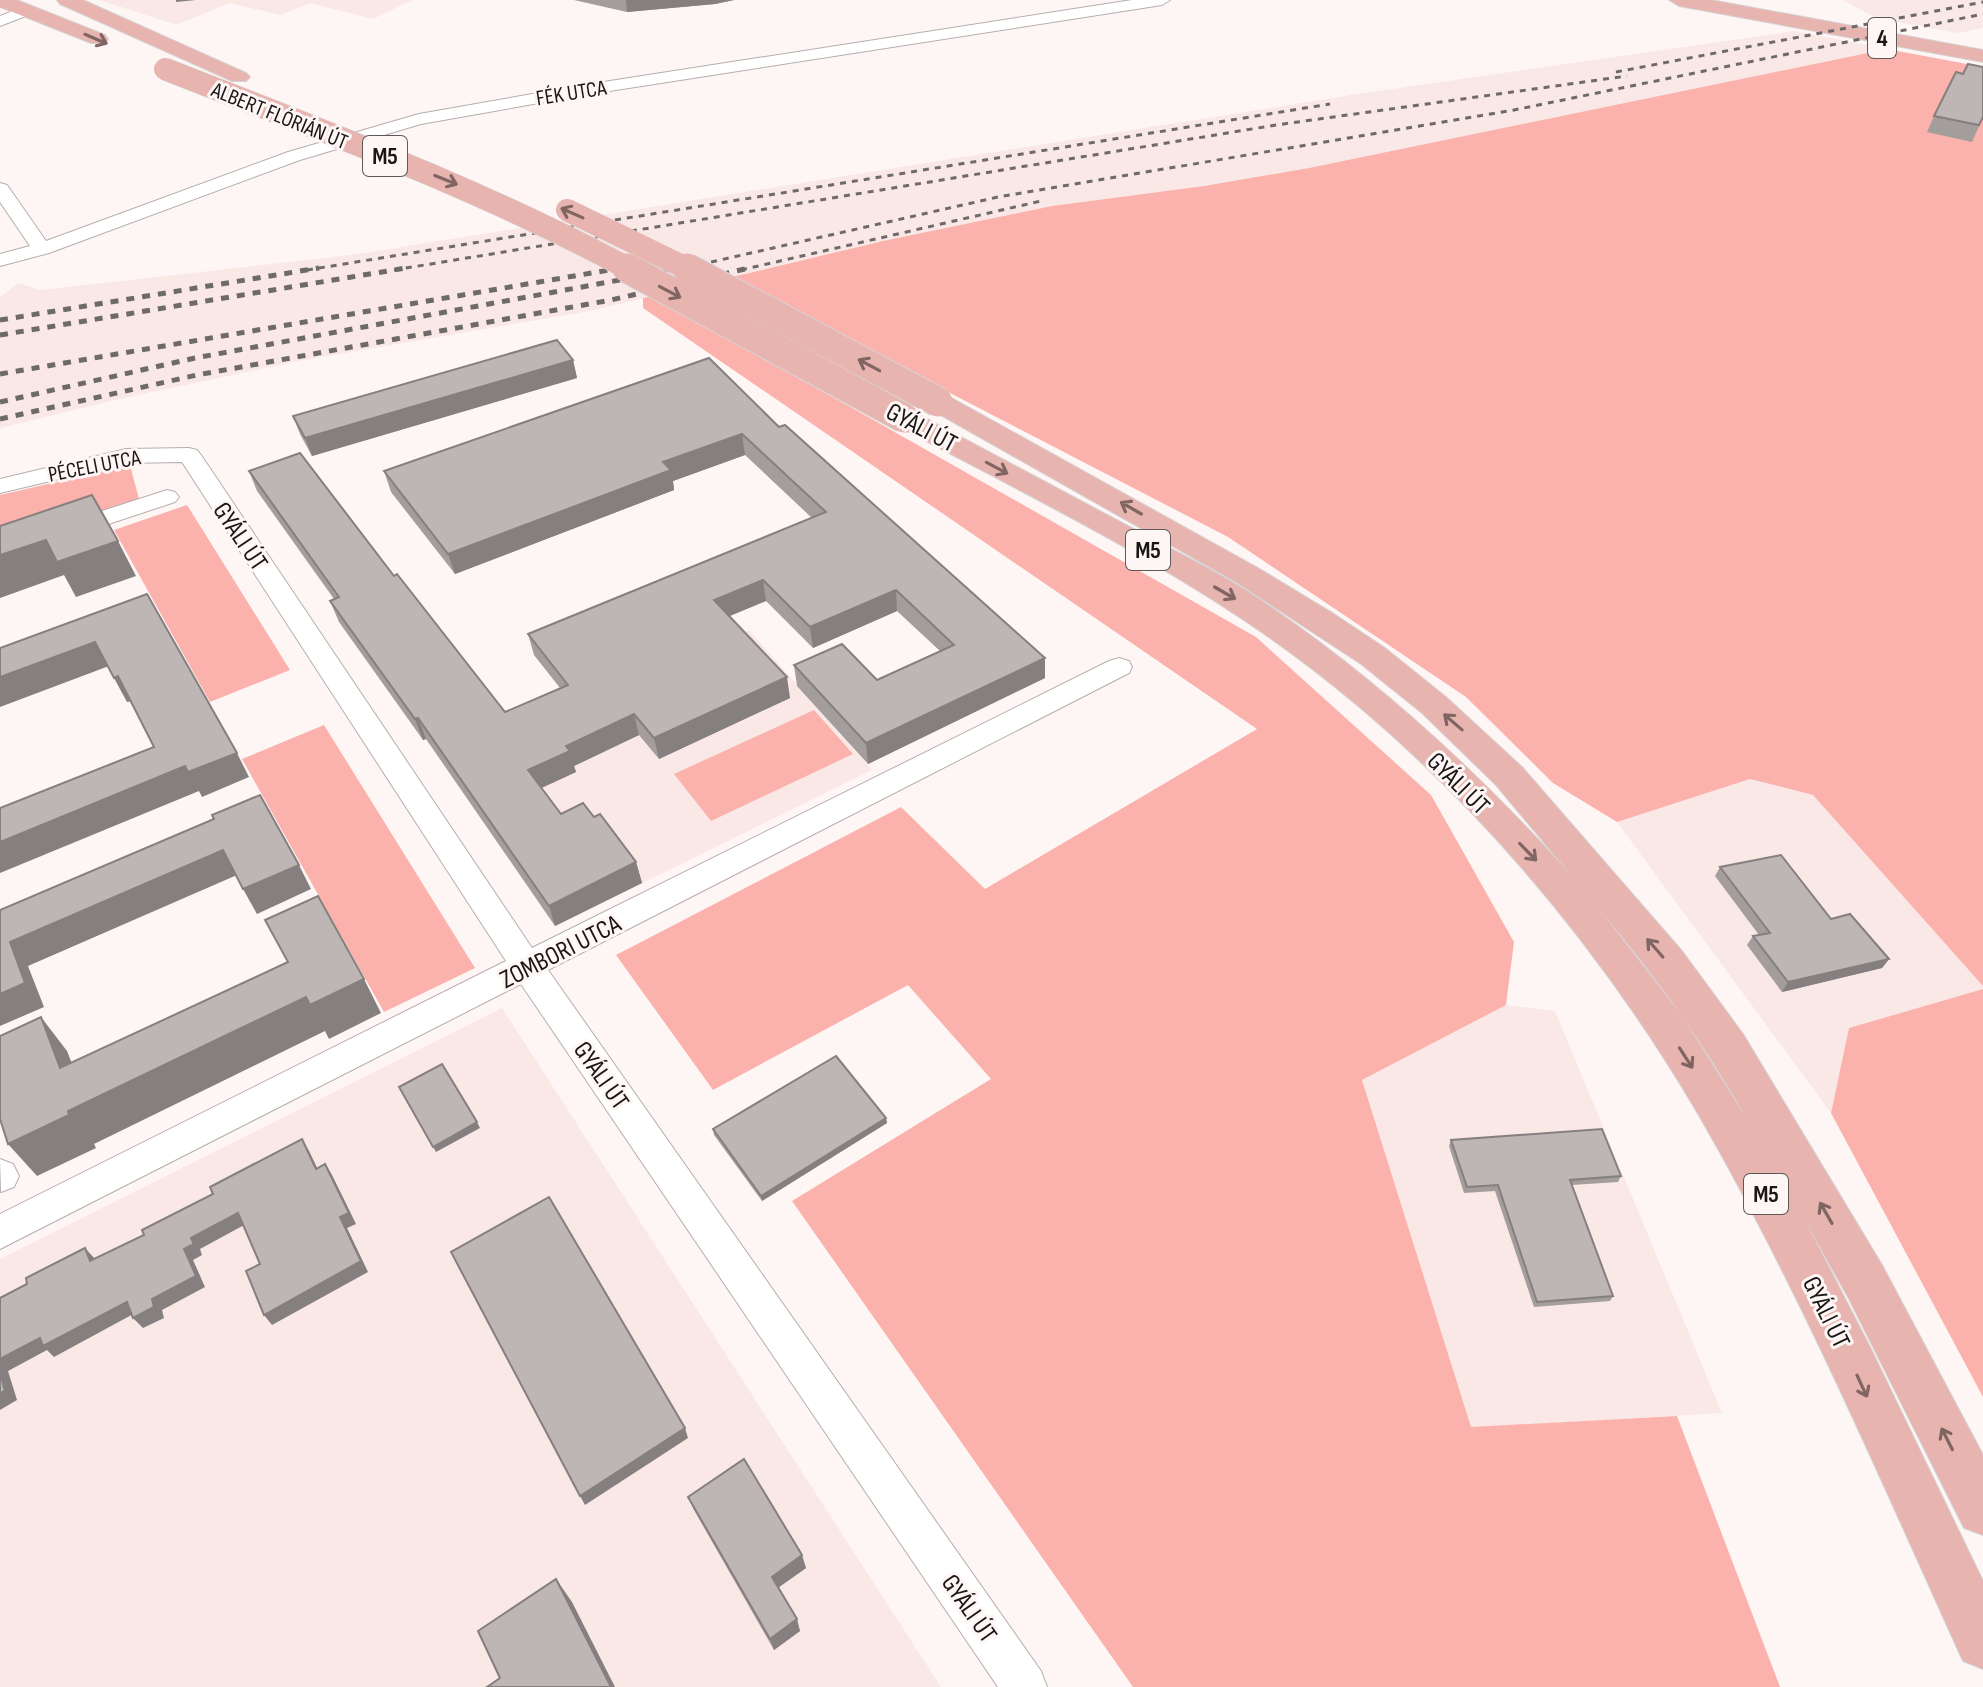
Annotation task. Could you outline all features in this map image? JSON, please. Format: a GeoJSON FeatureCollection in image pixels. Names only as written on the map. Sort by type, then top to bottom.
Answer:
{"type":"FeatureCollection","features":[{"type":"Feature","properties":{"kind":"main road"},"geometry":{"type":"LineString","coordinates":[[0,0],[115,47]]}},
{"type":"Feature","properties":{"kind":"main road","name":"ALBERT FLÓRIÁN ÚT"},"geometry":{"type":"LineString","coordinates":[[67,0],[190,57],[544,200],[643,245]]}},
{"type":"Feature","properties":{"kind":"main road","name":"4"},"geometry":{"type":"LineString","coordinates":[[1679,0],[1983,56]]}},
{"type":"Feature","properties":{"kind":"main road","name":"4"},"geometry":{"type":"LineString","coordinates":[[1730,0],[1983,46]]}},
{"type":"Feature","properties":{"kind":"main road"},"geometry":{"type":"LineString","coordinates":[[0,12],[26,11]]}},
{"type":"Feature","properties":{"kind":"main road","name":"ALBERT FLÓRIÁN ÚT"},"geometry":{"type":"LineString","coordinates":[[158,67],[461,186],[557,230],[601,255]]}},
{"type":"Feature","properties":{"kind":"main road","name":"GYÁLI ÚT"},"geometry":{"type":"LineString","coordinates":[[643,245],[938,402],[1247,575],[1373,656],[1434,705],[1509,776],[1668,962],[1728,1046],[1865,1281],[1983,1509]]}},
{"type":"Feature","properties":{"kind":"main road","name":"GYÁLI ÚT"},"geometry":{"type":"LineString","coordinates":[[601,255],[1183,569],[1259,614],[1377,704],[1533,858],[1602,940],[1668,1030],[1754,1171],[1815,1286],[1983,1641]]}},
{"type":"Feature","properties":{"kind":"street","name":"FÉK UTCA"},"geometry":{"type":"LineString","coordinates":[[0,260],[42,249],[294,156],[419,119],[584,90],[1162,0]]}},
{"type":"Feature","properties":{"kind":"street"},"geometry":{"type":"LineString","coordinates":[[0,21],[26,11]]}},
{"type":"Feature","properties":{"kind":"street"},"geometry":{"type":"LineString","coordinates":[[0,189],[42,249]]}},
{"type":"Feature","properties":{"kind":"street","name":"PÉCELI UTCA"},"geometry":{"type":"LineString","coordinates":[[0,486],[126,456],[189,455]]}},
{"type":"Feature","properties":{"kind":"street","name":"GYÁLI ÚT"},"geometry":{"type":"LineString","coordinates":[[189,455],[528,968],[1025,1687]]}},
{"type":"Feature","properties":{"kind":"street"},"geometry":{"type":"LineString","coordinates":[[0,552],[167,497]]}},
{"type":"Feature","properties":{"kind":"street","name":"ZOMBORI UTCA"},"geometry":{"type":"LineString","coordinates":[[0,1232],[1119,667]]}},
{"type":"Feature","properties":{"kind":"shaded area"},"geometry":{"type":"Polygon","coordinates":[[[99,0],[412,0],[373,19],[310,3],[281,15],[229,3],[177,25],[99,0]]]}},
{"type":"Feature","properties":{"kind":"shaded area"},"geometry":{"type":"Polygon","coordinates":[[[1843,0],[1983,0],[1983,28],[1958,33],[1876,18],[1843,0]]]}},
{"type":"Feature","properties":{"kind":"shaded area"},"geometry":{"type":"Polygon","coordinates":[[[1795,31],[1887,49],[1309,168],[1204,186],[1052,206],[883,241],[590,311],[298,361],[0,428],[0,297],[18,283],[41,290],[351,255],[1351,95],[1795,31]]]}},
{"type":"Feature","properties":{"kind":"shaded area"},"geometry":{"type":"Polygon","coordinates":[[[1887,49],[1983,67],[1983,986],[1813,795],[1750,779],[1617,822],[1553,783],[1466,697],[1228,537],[728,278],[883,241],[1052,206],[1204,186],[1309,168],[1887,49]]]}},
{"type":"Feature","properties":{"kind":"shaded area"},"geometry":{"type":"Polygon","coordinates":[[[655,296],[1256,637],[1431,795],[1514,942],[1506,1005],[1362,1080],[1471,1427],[1677,1416],[1780,1687],[1133,1687],[792,1201],[991,1079],[908,985],[713,1090],[616,955],[901,807],[985,889],[1257,729],[643,308],[643,298],[655,296]]]}},
{"type":"Feature","properties":{"kind":"shaded area"},"geometry":{"type":"Polygon","coordinates":[[[130,465],[139,499],[0,545],[0,495],[130,465]]]}},
{"type":"Feature","properties":{"kind":"shaded area"},"geometry":{"type":"Polygon","coordinates":[[[187,505],[290,670],[210,702],[114,530],[187,505]]]}},
{"type":"Feature","properties":{"kind":"shaded area"},"geometry":{"type":"Polygon","coordinates":[[[749,630],[872,770],[555,926],[443,763],[749,630]]]}},
{"type":"Feature","properties":{"kind":"shaded area"},"geometry":{"type":"Polygon","coordinates":[[[814,710],[853,754],[711,821],[674,774],[814,710]]]}},
{"type":"Feature","properties":{"kind":"shaded area"},"geometry":{"type":"Polygon","coordinates":[[[324,725],[475,968],[384,1012],[242,759],[324,725]]]}},
{"type":"Feature","properties":{"kind":"shaded area"},"geometry":{"type":"Polygon","coordinates":[[[1750,779],[1813,795],[1983,986],[1983,989],[1849,1028],[1831,1113],[1617,822],[1750,779]]]}},
{"type":"Feature","properties":{"kind":"shaded area"},"geometry":{"type":"Polygon","coordinates":[[[1983,989],[1983,1397],[1831,1113],[1849,1028],[1983,989]]]}},
{"type":"Feature","properties":{"kind":"shaded area"},"geometry":{"type":"Polygon","coordinates":[[[1506,1005],[1555,1011],[1722,1413],[1471,1428],[1362,1080],[1506,1005]]]}},
{"type":"Feature","properties":{"kind":"shaded area"},"geometry":{"type":"Polygon","coordinates":[[[502,1008],[941,1687],[0,1687],[0,1259],[502,1008]]]}},
{"type":"Feature","properties":{"kind":"building"},"geometry":{"type":"Polygon","coordinates":[[[1968,64],[1983,67],[1983,117],[1979,125],[1934,116],[1956,72],[1963,74],[1968,64]]]}},
{"type":"Feature","properties":{"kind":"building"},"geometry":{"type":"Polygon","coordinates":[[[557,340],[573,360],[305,438],[293,416],[557,340]]]}},
{"type":"Feature","properties":{"kind":"building"},"geometry":{"type":"Polygon","coordinates":[[[709,358],[779,427],[785,425],[1045,658],[866,743],[794,665],[842,644],[877,680],[954,645],[896,590],[810,627],[763,580],[714,600],[787,677],[654,738],[634,714],[566,746],[570,751],[528,770],[561,814],[583,803],[594,817],[600,814],[636,862],[549,906],[418,718],[415,719],[330,601],[339,597],[249,471],[300,453],[394,576],[397,574],[505,712],[568,685],[528,634],[826,512],[742,434],[663,462],[671,470],[448,554],[384,471],[709,358]]]}},
{"type":"Feature","properties":{"kind":"building"},"geometry":{"type":"Polygon","coordinates":[[[92,495],[118,541],[57,562],[46,540],[0,555],[0,526],[92,495]]]}},
{"type":"Feature","properties":{"kind":"building"},"geometry":{"type":"Polygon","coordinates":[[[147,594],[237,753],[188,772],[185,766],[0,842],[0,808],[154,747],[118,676],[114,678],[95,642],[0,677],[0,648],[147,594]]]}},
{"type":"Feature","properties":{"kind":"building"},"geometry":{"type":"Polygon","coordinates":[[[260,795],[299,865],[243,889],[223,850],[10,942],[25,983],[0,994],[0,910],[214,819],[212,815],[260,795]]]}},
{"type":"Feature","properties":{"kind":"building"},"geometry":{"type":"Polygon","coordinates":[[[1781,855],[1831,919],[1850,914],[1889,959],[1788,982],[1753,936],[1770,933],[1720,867],[1781,855]]]}},
{"type":"Feature","properties":{"kind":"building"},"geometry":{"type":"Polygon","coordinates":[[[318,896],[364,979],[310,1005],[306,997],[68,1111],[69,1115],[8,1144],[0,1119],[0,1036],[41,1017],[60,1068],[288,962],[265,920],[318,896]]]}},
{"type":"Feature","properties":{"kind":"building"},"geometry":{"type":"Polygon","coordinates":[[[836,1056],[886,1118],[761,1196],[713,1129],[836,1056]]]}},
{"type":"Feature","properties":{"kind":"building"},"geometry":{"type":"Polygon","coordinates":[[[442,1064],[477,1122],[433,1147],[399,1087],[442,1064]]]}},
{"type":"Feature","properties":{"kind":"building"},"geometry":{"type":"Polygon","coordinates":[[[1602,1129],[1621,1176],[1570,1180],[1613,1296],[1537,1302],[1498,1185],[1467,1187],[1451,1140],[1602,1129]]]}},
{"type":"Feature","properties":{"kind":"building"},"geometry":{"type":"Polygon","coordinates":[[[302,1139],[316,1169],[325,1164],[349,1213],[340,1217],[361,1261],[264,1315],[246,1271],[260,1264],[238,1213],[191,1238],[194,1244],[184,1249],[196,1276],[152,1299],[154,1307],[133,1318],[127,1302],[43,1346],[40,1338],[0,1359],[0,1298],[27,1284],[26,1278],[85,1248],[90,1261],[144,1235],[142,1230],[213,1194],[210,1187],[302,1139]]]}},
{"type":"Feature","properties":{"kind":"building"},"geometry":{"type":"Polygon","coordinates":[[[549,1197],[685,1428],[580,1496],[451,1252],[549,1197]]]}},
{"type":"Feature","properties":{"kind":"building"},"geometry":{"type":"Polygon","coordinates":[[[0,1373],[5,1391],[0,1393],[0,1373]]]}},
{"type":"Feature","properties":{"kind":"building"},"geometry":{"type":"Polygon","coordinates":[[[744,1459],[802,1555],[772,1577],[797,1619],[770,1639],[688,1497],[744,1459]]]}},
{"type":"Feature","properties":{"kind":"building"},"geometry":{"type":"Polygon","coordinates":[[[556,1579],[611,1687],[487,1687],[500,1678],[478,1631],[556,1579]]]}},
{"type":"Feature","properties":{"kind":"railway"},"geometry":{"type":"LineString","coordinates":[[1616,72],[1983,2]]}},
{"type":"Feature","properties":{"kind":"railway"},"geometry":{"type":"LineString","coordinates":[[684,268],[998,197],[1514,110],[1983,14]]}},
{"type":"Feature","properties":{"kind":"railway"},"geometry":{"type":"LineString","coordinates":[[394,270],[1276,125],[1627,76]]}},
{"type":"Feature","properties":{"kind":"railway"},"geometry":{"type":"LineString","coordinates":[[307,270],[1330,104]]}},
{"type":"Feature","properties":{"kind":"railway"},"geometry":{"type":"LineString","coordinates":[[741,270],[1041,201]]}},
{"type":"Feature","properties":{"kind":"railway"},"geometry":{"type":"LineString","coordinates":[[610,270],[681,258]]}},
{"type":"Feature","properties":{"kind":"railway"},"geometry":{"type":"LineString","coordinates":[[0,320],[319,268]]}},
{"type":"Feature","properties":{"kind":"railway"},"geometry":{"type":"LineString","coordinates":[[0,335],[406,268]]}},
{"type":"Feature","properties":{"kind":"railway"},"geometry":{"type":"LineString","coordinates":[[0,374],[621,268]]}},
{"type":"Feature","properties":{"kind":"railway"},"geometry":{"type":"LineString","coordinates":[[0,402],[195,358],[684,268]]}},
{"type":"Feature","properties":{"kind":"railway"},"geometry":{"type":"LineString","coordinates":[[676,270],[684,268]]}},
{"type":"Feature","properties":{"kind":"railway"},"geometry":{"type":"LineString","coordinates":[[0,419],[197,375],[611,300],[749,268]]}}]}
